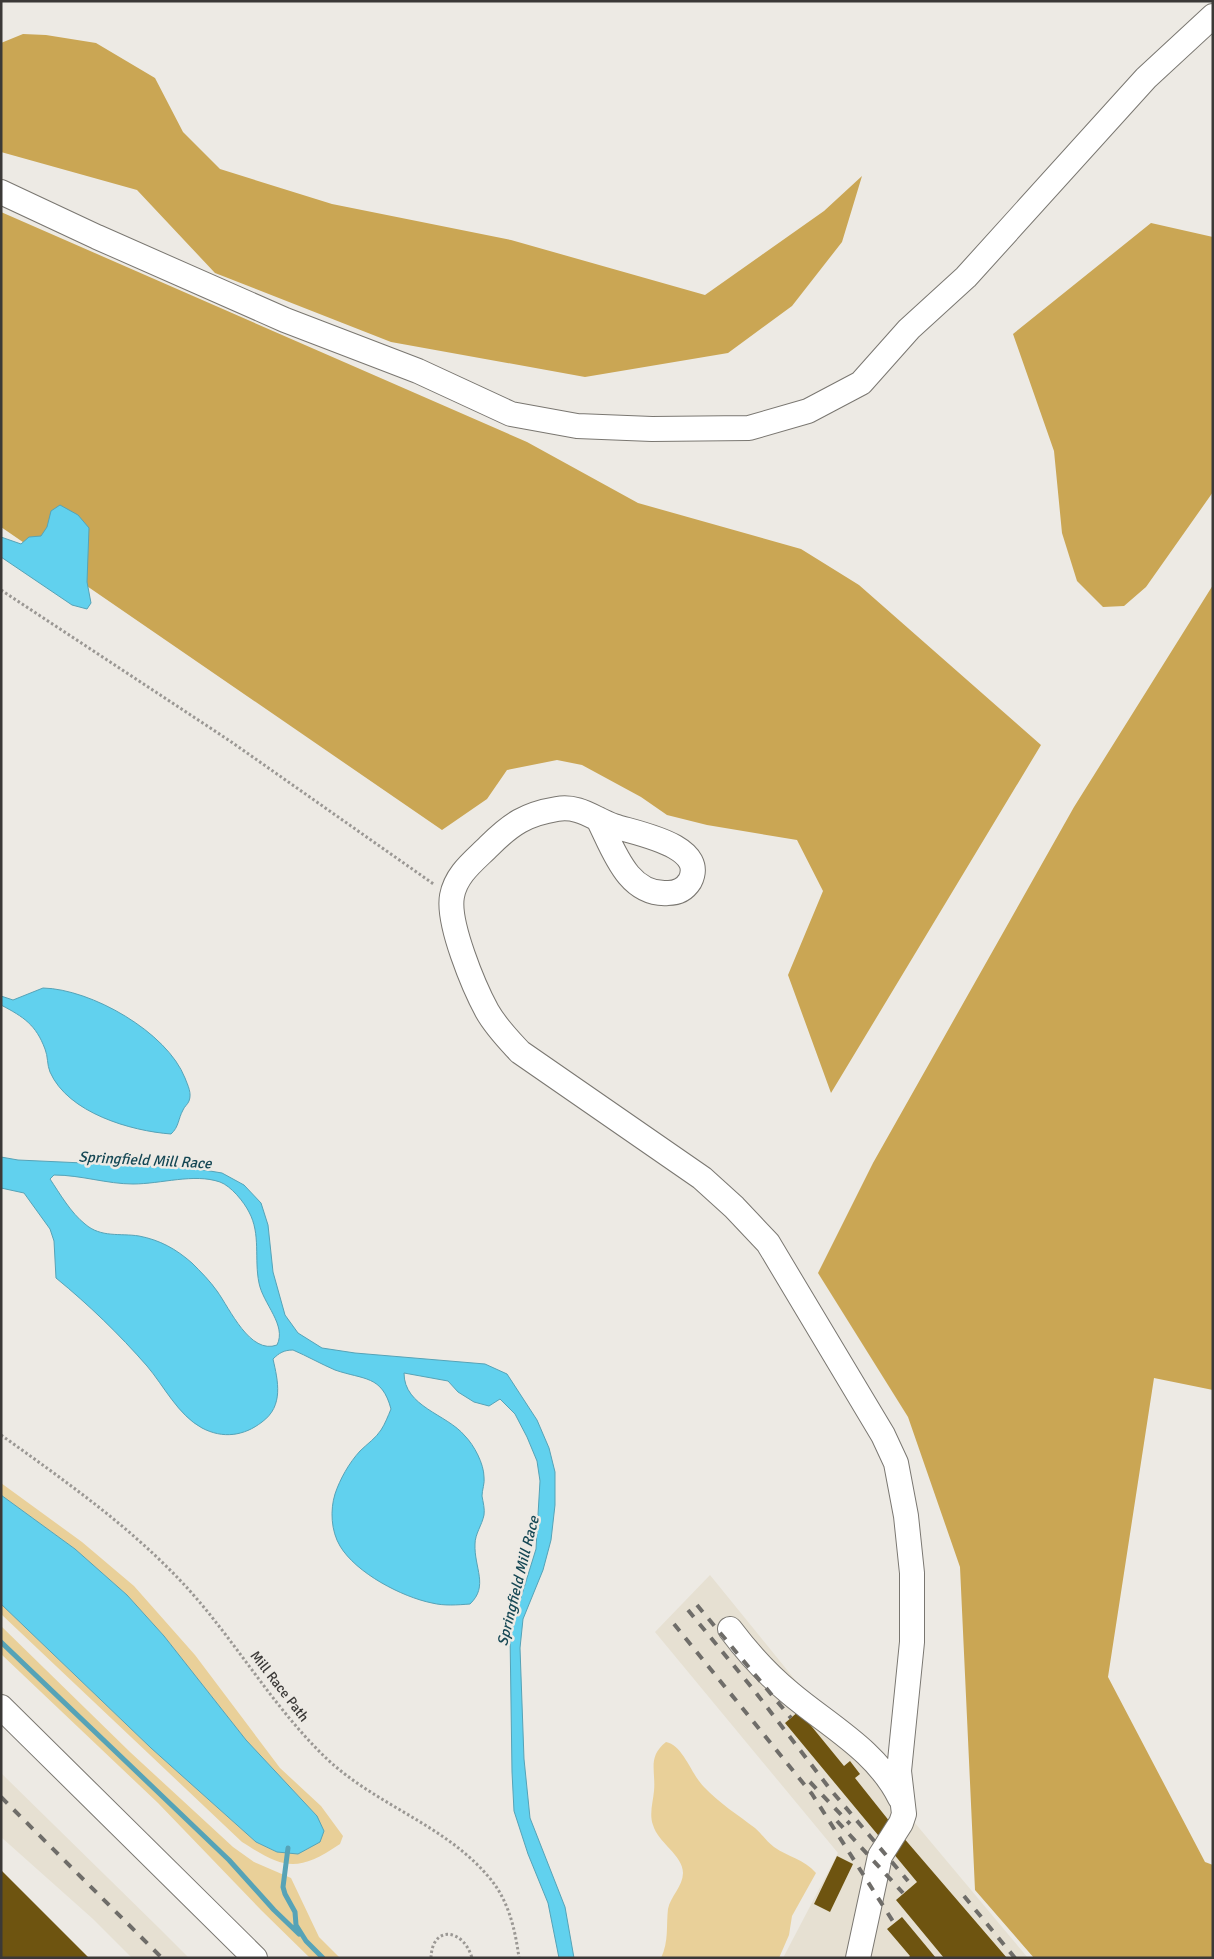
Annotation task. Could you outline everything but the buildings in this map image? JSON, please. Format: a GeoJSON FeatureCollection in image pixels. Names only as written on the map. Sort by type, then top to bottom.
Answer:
{"type":"FeatureCollection","features":[{"type":"Feature","properties":{"kind":"lane"},"geometry":{"type":"LineString","coordinates":[[1,192],[97,237],[285,320],[418,371],[511,414],[576,426],[749,428],[808,411],[861,382],[909,329],[966,277],[1146,78],[1213,16]]}},
{"type":"Feature","properties":{"kind":"lane"},"geometry":{"type":"LineString","coordinates":[[598,819],[576,809],[559,808],[537,813],[512,824],[460,874],[452,896],[452,912],[465,962],[487,1011],[504,1036],[520,1052],[702,1178],[734,1207],[768,1243],[883,1434],[897,1472],[906,1516],[912,1574],[912,1642],[899,1781],[903,1804],[901,1823],[880,1856],[858,1958]]}},
{"type":"Feature","properties":{"kind":"lane"},"geometry":{"type":"LineString","coordinates":[[730,1629],[756,1662],[781,1686],[847,1736],[872,1759],[890,1780],[903,1804]]}},
{"type":"Feature","properties":{"kind":"lane"},"geometry":{"type":"LineString","coordinates":[[1,1707],[255,1958]]}},
{"type":"Feature","properties":{"kind":"path"},"geometry":{"type":"LineString","coordinates":[[1,590],[230,741],[452,896]]}},
{"type":"Feature","properties":{"kind":"path","name":"Mill Race Path"},"geometry":{"type":"LineString","coordinates":[[1,1435],[97,1505],[166,1566],[222,1629],[287,1715],[335,1766],[478,1864],[497,1887],[509,1911],[514,1924],[519,1958]]}},
{"type":"Feature","properties":{"kind":"path"},"geometry":{"type":"LineString","coordinates":[[431,1958],[434,1942],[450,1933],[459,1936],[465,1942],[472,1958]]}},
{"type":"Feature","properties":{"kind":"shaded area"},"geometry":{"type":"Polygon","coordinates":[[[23,34],[46,35],[96,43],[155,78],[183,132],[220,169],[332,204],[511,240],[705,295],[824,211],[862,176],[842,242],[792,306],[728,353],[585,377],[391,342],[215,273],[137,190],[1,152],[1,43],[23,34]]]}},
{"type":"Feature","properties":{"kind":"shaded area"},"geometry":{"type":"Polygon","coordinates":[[[1,212],[527,442],[638,503],[801,549],[859,585],[1041,745],[831,1093],[788,975],[823,891],[797,840],[707,825],[667,815],[641,797],[582,765],[557,760],[507,770],[487,799],[442,830],[1,527],[1,212]]]}},
{"type":"Feature","properties":{"kind":"shaded area"},"geometry":{"type":"Polygon","coordinates":[[[1151,223],[1213,237],[1213,492],[1146,587],[1124,606],[1103,607],[1077,581],[1062,533],[1054,451],[1013,334],[1151,223]]]}},
{"type":"Feature","properties":{"kind":"shaded area"},"geometry":{"type":"Polygon","coordinates":[[[1213,585],[1213,1390],[1154,1378],[1108,1677],[1205,1862],[1213,1865],[1213,1958],[1034,1958],[975,1890],[960,1567],[908,1417],[818,1273],[873,1163],[1074,807],[1213,585]]]}},
{"type":"Feature","properties":{"kind":"shaded area"},"geometry":{"type":"Polygon","coordinates":[[[1,1483],[82,1542],[134,1586],[195,1655],[280,1768],[321,1806],[343,1836],[340,1844],[312,1860],[291,1864],[269,1858],[242,1842],[1,1614],[1,1604],[151,1748],[256,1842],[277,1852],[317,1816],[246,1740],[164,1636],[127,1595],[75,1549],[1,1495],[1,1483]]]}},
{"type":"Feature","properties":{"kind":"shaded area"},"geometry":{"type":"Polygon","coordinates":[[[710,1575],[796,1681],[1028,1958],[783,1958],[838,1853],[655,1632],[710,1575]]]}},
{"type":"Feature","properties":{"kind":"shaded area"},"geometry":{"type":"Polygon","coordinates":[[[1,1626],[130,1752],[233,1847],[254,1862],[291,1878],[319,1937],[340,1958],[310,1958],[158,1803],[1,1654],[1,1626]]]}},
{"type":"Feature","properties":{"kind":"shaded area"},"geometry":{"type":"Polygon","coordinates":[[[666,1742],[677,1748],[699,1781],[716,1798],[755,1828],[774,1847],[806,1864],[816,1873],[792,1916],[789,1935],[779,1958],[661,1958],[666,1940],[668,1909],[681,1882],[683,1873],[679,1860],[660,1838],[652,1821],[654,1759],[656,1753],[666,1742]]]}},
{"type":"Feature","properties":{"kind":"shaded area"},"geometry":{"type":"Polygon","coordinates":[[[1,1773],[189,1958],[132,1958],[93,1919],[1,1837],[1,1773]]]}},
{"type":"Feature","properties":{"kind":"water"},"geometry":{"type":"Polygon","coordinates":[[[60,505],[78,515],[89,528],[87,582],[91,603],[87,609],[72,605],[1,557],[1,537],[21,544],[29,537],[41,536],[47,527],[51,511],[60,505]]]}},
{"type":"Feature","properties":{"kind":"water"},"geometry":{"type":"Polygon","coordinates":[[[43,988],[62,990],[104,1005],[125,1016],[162,1045],[176,1061],[190,1092],[190,1098],[176,1129],[171,1134],[138,1129],[102,1117],[71,1099],[59,1086],[50,1072],[46,1052],[38,1034],[23,1018],[1,1005],[1,996],[13,1000],[43,988]]]}},
{"type":"Feature","properties":{"kind":"water"},"geometry":{"type":"Polygon","coordinates":[[[1,1157],[18,1160],[192,1168],[222,1173],[244,1185],[261,1203],[268,1225],[273,1272],[285,1315],[298,1333],[322,1348],[355,1353],[485,1364],[507,1374],[537,1420],[549,1448],[555,1472],[555,1505],[551,1540],[543,1570],[523,1619],[520,1648],[524,1759],[530,1818],[565,1907],[574,1958],[559,1958],[548,1903],[528,1854],[514,1811],[510,1633],[536,1549],[540,1481],[537,1461],[515,1414],[500,1399],[489,1406],[474,1402],[458,1392],[448,1381],[404,1373],[406,1385],[411,1394],[428,1409],[457,1428],[475,1450],[484,1472],[482,1496],[484,1515],[475,1544],[480,1583],[476,1597],[470,1604],[446,1605],[420,1600],[407,1595],[368,1574],[347,1556],[337,1540],[333,1527],[333,1500],[342,1477],[360,1451],[379,1433],[391,1409],[383,1390],[370,1380],[335,1370],[293,1350],[287,1351],[273,1359],[278,1393],[274,1408],[269,1416],[255,1427],[241,1433],[225,1435],[202,1428],[186,1416],[147,1366],[115,1331],[56,1278],[54,1241],[50,1229],[24,1193],[1,1188],[1,1157]],[[54,1175],[50,1179],[70,1209],[85,1224],[104,1233],[139,1236],[174,1249],[192,1263],[208,1280],[250,1337],[258,1343],[267,1346],[277,1345],[279,1330],[277,1322],[261,1291],[259,1283],[253,1220],[244,1204],[228,1187],[220,1182],[199,1179],[133,1184],[113,1183],[54,1175]]]}},
{"type":"Feature","properties":{"kind":"water"},"geometry":{"type":"Polygon","coordinates":[[[1,1495],[75,1549],[127,1595],[164,1636],[246,1740],[317,1816],[324,1831],[320,1842],[298,1854],[277,1852],[256,1842],[151,1748],[1,1604],[1,1495]]]}},
{"type":"Feature","properties":{"kind":"waterway"},"geometry":{"type":"LineString","coordinates":[[1,1642],[229,1860],[274,1910],[299,1934]]}},
{"type":"Feature","properties":{"kind":"waterway"},"geometry":{"type":"LineString","coordinates":[[288,1848],[283,1887],[285,1894],[295,1912],[296,1925],[306,1941],[323,1958]]}},
{"type":"Feature","properties":{"kind":"railway"},"geometry":{"type":"LineString","coordinates":[[697,1605],[791,1718]]}},
{"type":"Feature","properties":{"kind":"railway"},"geometry":{"type":"LineString","coordinates":[[688,1610],[753,1689],[830,1789],[908,1881]]}},
{"type":"Feature","properties":{"kind":"railway"},"geometry":{"type":"LineString","coordinates":[[674,1624],[812,1794],[894,1923]]}},
{"type":"Feature","properties":{"kind":"railway"},"geometry":{"type":"LineString","coordinates":[[810,1782],[850,1824]]}},
{"type":"Feature","properties":{"kind":"railway"},"geometry":{"type":"LineString","coordinates":[[1,1797],[162,1958]]}},
{"type":"Feature","properties":{"kind":"railway"},"geometry":{"type":"LineString","coordinates":[[837,1821],[903,1893]]}},
{"type":"Feature","properties":{"kind":"railway"},"geometry":{"type":"LineString","coordinates":[[964,1896],[1015,1958]]}},
{"type":"Feature","properties":{"kind":"water label","name":"Springfield Mill Race"},"geometry":{"type":"Point","coordinates":[145,1160]}},
{"type":"Feature","properties":{"kind":"water label","name":"Springfield Mill Race"},"geometry":{"type":"Point","coordinates":[518,1581]}}]}
